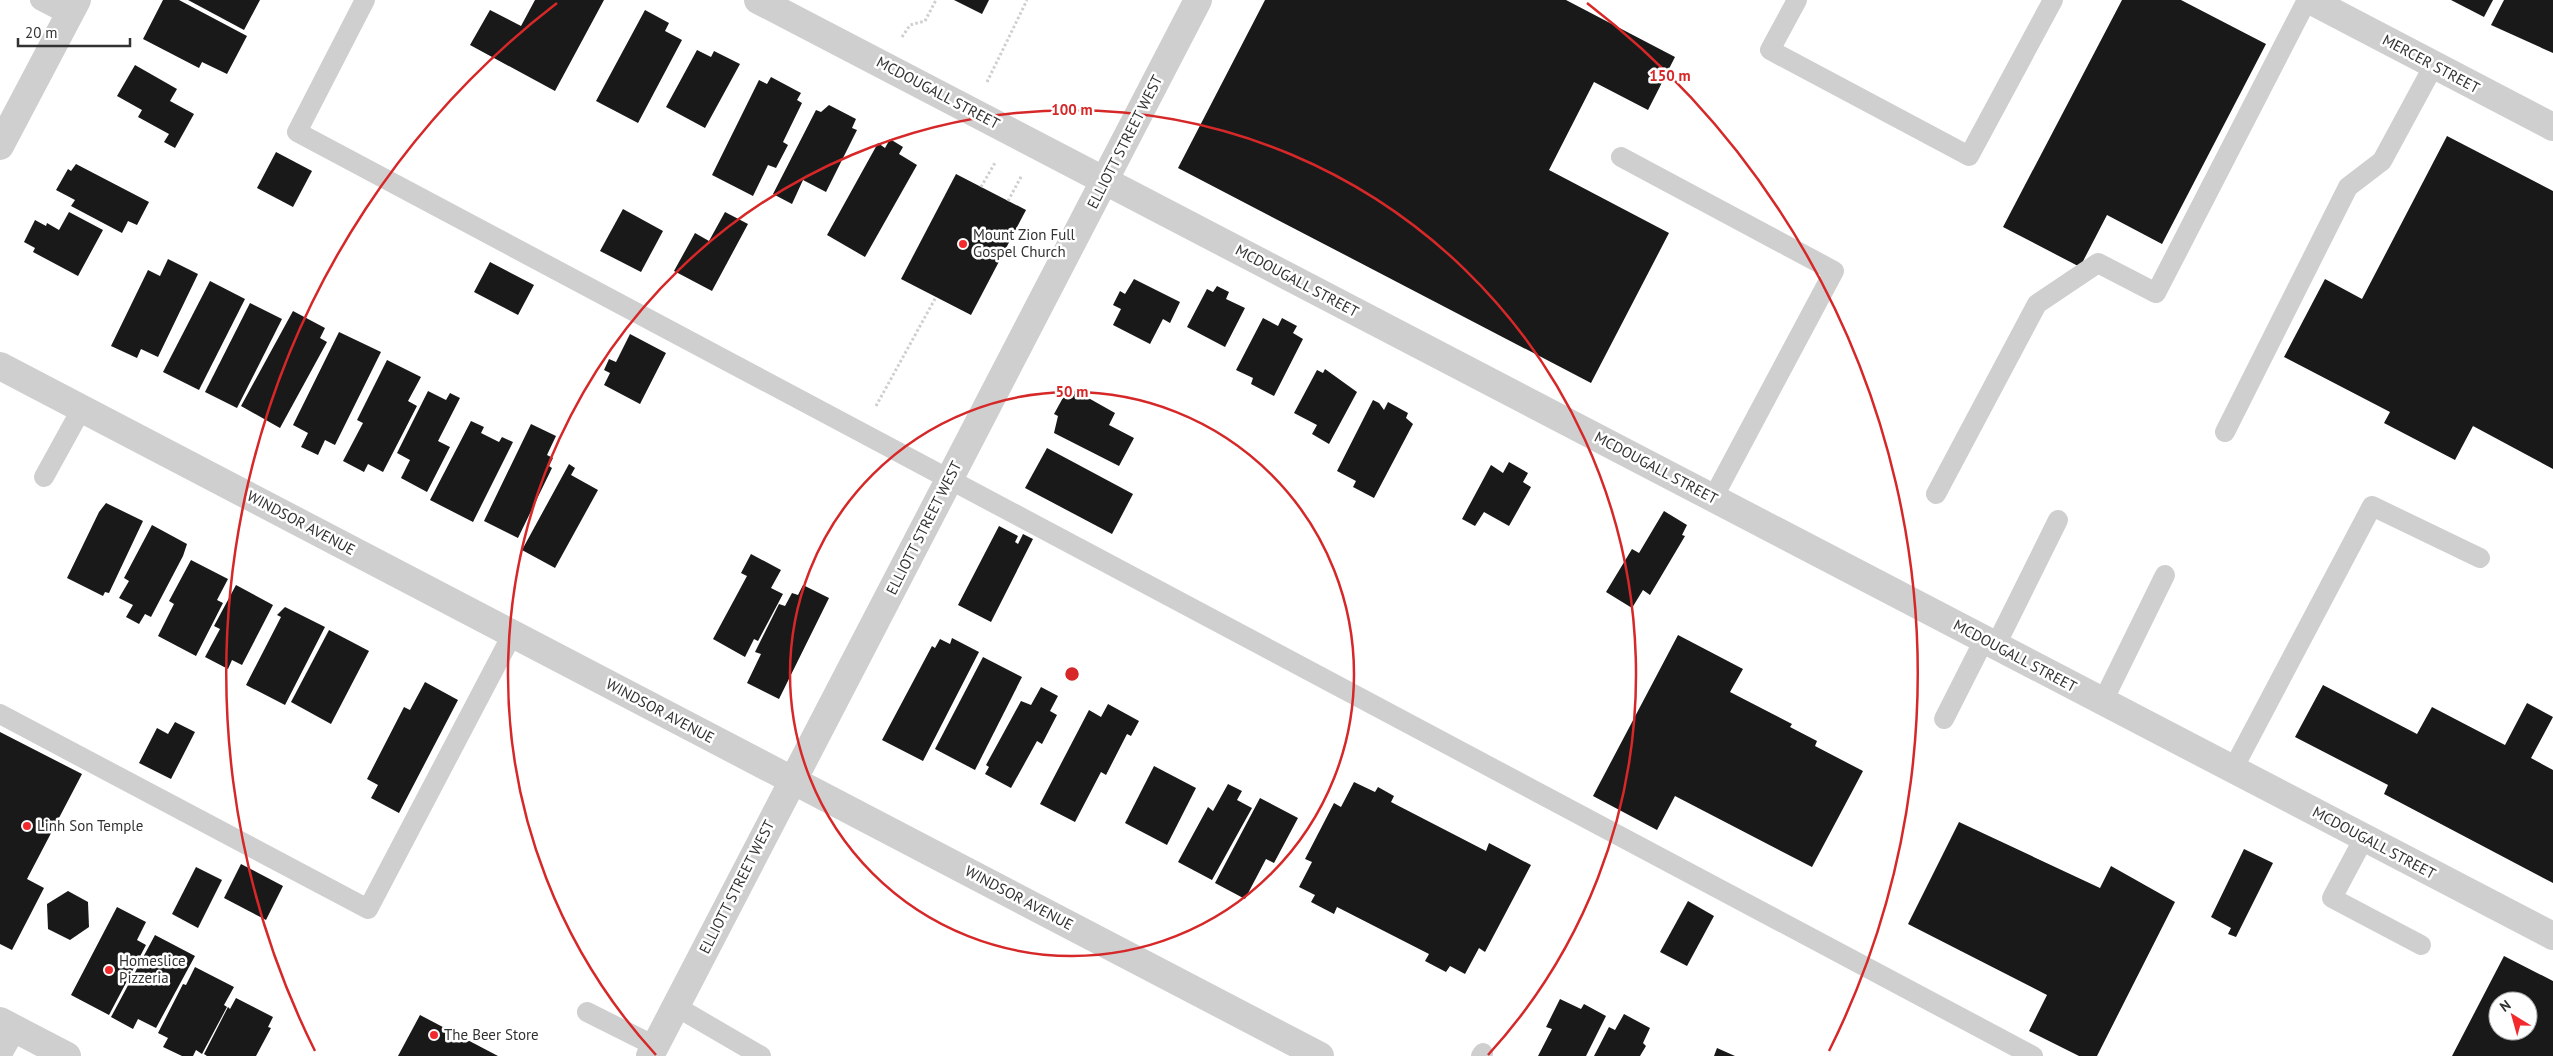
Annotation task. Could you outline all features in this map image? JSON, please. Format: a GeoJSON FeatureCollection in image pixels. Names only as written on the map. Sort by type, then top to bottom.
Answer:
{"type":"FeatureCollection","features":[{"type":"Feature","properties":{"kind":"street","name":"MCDOUGALL STREET"},"geometry":{"type":"LineString","coordinates":[[758,0],[2553,936]]}},
{"type":"Feature","properties":{"kind":"street","name":"ELLIOTT STREET WEST"},"geometry":{"type":"LineString","coordinates":[[652,1051],[1198,0]]}},
{"type":"Feature","properties":{"kind":"street","name":"MERCER STREET"},"geometry":{"type":"LineString","coordinates":[[2308,0],[2553,127]]}},
{"type":"Feature","properties":{"kind":"street"},"geometry":{"type":"LineString","coordinates":[[0,146],[73,8]]}},
{"type":"Feature","properties":{"kind":"street","name":"WINDSOR AVENUE"},"geometry":{"type":"LineString","coordinates":[[0,366],[1320,1056]]}},
{"type":"Feature","properties":{"kind":"street"},"geometry":{"type":"LineString","coordinates":[[8,1025],[67,1056]]}},
{"type":"Feature","properties":{"kind":"lane"},"geometry":{"type":"LineString","coordinates":[[40,0],[73,8]]}},
{"type":"Feature","properties":{"kind":"lane"},"geometry":{"type":"LineString","coordinates":[[365,0],[297,132],[2033,1056]]}},
{"type":"Feature","properties":{"kind":"lane"},"geometry":{"type":"LineString","coordinates":[[1797,0],[1770,50],[1969,156],[2053,0]]}},
{"type":"Feature","properties":{"kind":"lane"},"geometry":{"type":"LineString","coordinates":[[1936,494],[2037,304],[2098,263],[2156,293],[2308,0]]}},
{"type":"Feature","properties":{"kind":"lane"},"geometry":{"type":"LineString","coordinates":[[2225,432],[2348,187],[2382,161],[2434,65]]}},
{"type":"Feature","properties":{"kind":"lane"},"geometry":{"type":"LineString","coordinates":[[1621,157],[1834,271],[1712,498]]}},
{"type":"Feature","properties":{"kind":"lane"},"geometry":{"type":"LineString","coordinates":[[44,477],[82,408]]}},
{"type":"Feature","properties":{"kind":"lane"},"geometry":{"type":"LineString","coordinates":[[2233,769],[2372,506],[2480,558]]}},
{"type":"Feature","properties":{"kind":"lane"},"geometry":{"type":"LineString","coordinates":[[1944,719],[1990,643],[2058,520]]}},
{"type":"Feature","properties":{"kind":"lane"},"geometry":{"type":"LineString","coordinates":[[2102,702],[2165,575]]}},
{"type":"Feature","properties":{"kind":"lane"},"geometry":{"type":"LineString","coordinates":[[0,714],[368,909],[513,633]]}},
{"type":"Feature","properties":{"kind":"lane"},"geometry":{"type":"LineString","coordinates":[[2364,838],[2332,898],[2421,945]]}},
{"type":"Feature","properties":{"kind":"lane"},"geometry":{"type":"LineString","coordinates":[[675,1006],[761,1056]]}},
{"type":"Feature","properties":{"kind":"lane"},"geometry":{"type":"LineString","coordinates":[[586,1012],[652,1051]]}},
{"type":"Feature","properties":{"kind":"lane"},"geometry":{"type":"LineString","coordinates":[[1,1056],[8,1025]]}},
{"type":"Feature","properties":{"kind":"path"},"geometry":{"type":"LineString","coordinates":[[901,40],[910,25],[925,21],[936,0]]}},
{"type":"Feature","properties":{"kind":"path"},"geometry":{"type":"LineString","coordinates":[[986,85],[1028,0]]}},
{"type":"Feature","properties":{"kind":"path"},"geometry":{"type":"LineString","coordinates":[[981,187],[998,157]]}},
{"type":"Feature","properties":{"kind":"path"},"geometry":{"type":"LineString","coordinates":[[1008,201],[1024,171]]}},
{"type":"Feature","properties":{"kind":"path"},"geometry":{"type":"LineString","coordinates":[[862,432],[936,297]]}},
{"type":"Feature","properties":{"kind":"building"},"geometry":{"type":"Polygon","coordinates":[[[163,0],[179,0],[247,36],[227,74],[202,62],[199,68],[143,39],[163,0]]]}},
{"type":"Feature","properties":{"kind":"building"},"geometry":{"type":"Polygon","coordinates":[[[188,0],[260,0],[244,30],[188,0]]]}},
{"type":"Feature","properties":{"kind":"building"},"geometry":{"type":"Polygon","coordinates":[[[535,0],[604,0],[555,91],[470,45],[490,10],[521,26],[535,0]]]}},
{"type":"Feature","properties":{"kind":"building"},"geometry":{"type":"Polygon","coordinates":[[[954,0],[989,0],[982,14],[954,0]]]}},
{"type":"Feature","properties":{"kind":"building"},"geometry":{"type":"Polygon","coordinates":[[[1265,0],[1566,0],[1675,57],[1648,110],[1594,82],[1549,170],[1669,233],[1591,383],[1178,168],[1265,0]]]}},
{"type":"Feature","properties":{"kind":"building"},"geometry":{"type":"Polygon","coordinates":[[[2122,0],[2181,0],[2266,44],[2162,244],[2107,215],[2080,267],[2003,227],[2122,0]]]}},
{"type":"Feature","properties":{"kind":"building"},"geometry":{"type":"Polygon","coordinates":[[[2451,0],[2493,0],[2484,17],[2451,0]]]}},
{"type":"Feature","properties":{"kind":"building"},"geometry":{"type":"Polygon","coordinates":[[[2504,0],[2553,0],[2553,53],[2491,25],[2504,0]]]}},
{"type":"Feature","properties":{"kind":"building"},"geometry":{"type":"Polygon","coordinates":[[[645,10],[669,23],[665,31],[682,40],[638,123],[596,101],[645,10]]]}},
{"type":"Feature","properties":{"kind":"building"},"geometry":{"type":"Polygon","coordinates":[[[697,50],[711,57],[714,51],[740,64],[705,128],[666,107],[697,50]]]}},
{"type":"Feature","properties":{"kind":"building"},"geometry":{"type":"Polygon","coordinates":[[[135,65],[177,89],[170,101],[194,114],[175,148],[164,142],[169,134],[138,117],[142,110],[117,96],[135,65]]]}},
{"type":"Feature","properties":{"kind":"building"},"geometry":{"type":"Polygon","coordinates":[[[771,77],[801,93],[797,100],[802,103],[783,142],[788,145],[776,168],[768,165],[753,196],[712,175],[759,80],[767,84],[771,77]]]}},
{"type":"Feature","properties":{"kind":"building"},"geometry":{"type":"Polygon","coordinates":[[[829,105],[856,119],[852,128],[857,130],[826,192],[803,180],[792,204],[773,194],[816,110],[821,112],[829,105]]]}},
{"type":"Feature","properties":{"kind":"building"},"geometry":{"type":"Polygon","coordinates":[[[2447,136],[2553,191],[2553,469],[2473,426],[2455,460],[2384,423],[2390,412],[2284,357],[2325,279],[2362,299],[2447,136]]]}},
{"type":"Feature","properties":{"kind":"building"},"geometry":{"type":"Polygon","coordinates":[[[890,139],[903,147],[899,154],[917,165],[865,257],[827,235],[878,143],[885,148],[890,139]]]}},
{"type":"Feature","properties":{"kind":"building"},"geometry":{"type":"Polygon","coordinates":[[[276,152],[312,171],[293,207],[257,188],[276,152]]]}},
{"type":"Feature","properties":{"kind":"building"},"geometry":{"type":"Polygon","coordinates":[[[76,164],[149,202],[137,225],[128,221],[122,233],[71,206],[75,200],[56,190],[68,169],[71,171],[76,164]]]}},
{"type":"Feature","properties":{"kind":"building","name":"Mount Zion Full Gospel Church"},"geometry":{"type":"Polygon","coordinates":[[[956,174],[1026,210],[971,315],[901,279],[956,174]]]}},
{"type":"Feature","properties":{"kind":"building"},"geometry":{"type":"Polygon","coordinates":[[[623,209],[663,231],[641,272],[600,251],[623,209]]]}},
{"type":"Feature","properties":{"kind":"building"},"geometry":{"type":"Polygon","coordinates":[[[69,212],[103,230],[78,276],[33,252],[35,248],[24,242],[35,220],[46,226],[47,223],[59,230],[69,212]]]}},
{"type":"Feature","properties":{"kind":"building"},"geometry":{"type":"Polygon","coordinates":[[[725,212],[748,224],[712,291],[674,271],[695,233],[709,241],[725,212]]]}},
{"type":"Feature","properties":{"kind":"building"},"geometry":{"type":"Polygon","coordinates":[[[168,259],[198,274],[158,357],[141,349],[137,358],[111,346],[148,270],[160,276],[168,259]]]}},
{"type":"Feature","properties":{"kind":"building"},"geometry":{"type":"Polygon","coordinates":[[[490,262],[534,285],[518,315],[474,292],[490,262]]]}},
{"type":"Feature","properties":{"kind":"building"},"geometry":{"type":"Polygon","coordinates":[[[1134,279],[1180,302],[1170,323],[1163,319],[1150,344],[1113,325],[1121,309],[1113,305],[1120,291],[1125,294],[1134,279]]]}},
{"type":"Feature","properties":{"kind":"building"},"geometry":{"type":"Polygon","coordinates":[[[210,281],[245,299],[199,390],[163,372],[210,281]]]}},
{"type":"Feature","properties":{"kind":"building"},"geometry":{"type":"Polygon","coordinates":[[[1217,286],[1229,292],[1226,299],[1245,308],[1225,347],[1187,327],[1207,289],[1213,292],[1217,286]]]}},
{"type":"Feature","properties":{"kind":"building"},"geometry":{"type":"Polygon","coordinates":[[[250,303],[282,319],[237,408],[205,392],[250,303]]]}},
{"type":"Feature","properties":{"kind":"building"},"geometry":{"type":"Polygon","coordinates":[[[293,311],[325,328],[320,338],[327,342],[280,428],[241,406],[293,311]]]}},
{"type":"Feature","properties":{"kind":"building"},"geometry":{"type":"Polygon","coordinates":[[[1263,318],[1278,326],[1282,318],[1297,326],[1293,333],[1303,339],[1274,396],[1251,384],[1253,378],[1236,370],[1263,318]]]}},
{"type":"Feature","properties":{"kind":"building"},"geometry":{"type":"Polygon","coordinates":[[[339,332],[381,352],[335,445],[325,440],[318,455],[301,447],[308,433],[293,425],[339,332]]]}},
{"type":"Feature","properties":{"kind":"building"},"geometry":{"type":"Polygon","coordinates":[[[630,334],[666,353],[640,404],[604,385],[610,373],[604,370],[609,359],[616,362],[630,334]]]}},
{"type":"Feature","properties":{"kind":"building"},"geometry":{"type":"Polygon","coordinates":[[[387,360],[421,377],[408,401],[417,406],[383,472],[368,464],[364,472],[343,461],[363,423],[357,420],[387,360]]]}},
{"type":"Feature","properties":{"kind":"building"},"geometry":{"type":"Polygon","coordinates":[[[1325,369],[1357,392],[1329,444],[1312,434],[1317,425],[1294,413],[1317,370],[1323,373],[1325,369]]]}},
{"type":"Feature","properties":{"kind":"building"},"geometry":{"type":"Polygon","coordinates":[[[428,391],[446,400],[450,393],[460,398],[438,441],[450,447],[427,492],[401,478],[410,460],[397,453],[428,391]]]}},
{"type":"Feature","properties":{"kind":"building"},"geometry":{"type":"Polygon","coordinates":[[[1076,391],[1115,413],[1109,425],[1134,438],[1119,466],[1054,433],[1058,416],[1054,414],[1065,394],[1072,398],[1076,391]]]}},
{"type":"Feature","properties":{"kind":"building"},"geometry":{"type":"Polygon","coordinates":[[[1373,400],[1379,403],[1384,410],[1388,402],[1408,413],[1406,418],[1413,424],[1374,498],[1353,487],[1356,481],[1337,471],[1373,400]]]}},
{"type":"Feature","properties":{"kind":"building"},"geometry":{"type":"Polygon","coordinates":[[[471,421],[484,427],[481,433],[499,442],[502,437],[513,442],[473,522],[430,500],[471,421]]]}},
{"type":"Feature","properties":{"kind":"building"},"geometry":{"type":"Polygon","coordinates":[[[531,424],[556,436],[547,455],[553,458],[549,466],[552,468],[518,538],[484,521],[531,424]]]}},
{"type":"Feature","properties":{"kind":"building"},"geometry":{"type":"Polygon","coordinates":[[[1047,448],[1133,494],[1112,534],[1025,488],[1047,448]]]}},
{"type":"Feature","properties":{"kind":"building"},"geometry":{"type":"Polygon","coordinates":[[[1509,462],[1528,473],[1523,482],[1531,487],[1509,526],[1484,512],[1475,526],[1462,519],[1491,465],[1503,473],[1509,462]]]}},
{"type":"Feature","properties":{"kind":"building"},"geometry":{"type":"Polygon","coordinates":[[[569,464],[575,468],[571,475],[598,490],[555,568],[522,550],[569,464]]]}},
{"type":"Feature","properties":{"kind":"building"},"geometry":{"type":"Polygon","coordinates":[[[106,503],[143,521],[109,593],[105,592],[103,596],[67,578],[99,512],[106,503]]]}},
{"type":"Feature","properties":{"kind":"building"},"geometry":{"type":"Polygon","coordinates":[[[1664,511],[1687,525],[1682,535],[1685,536],[1650,595],[1643,590],[1632,608],[1606,592],[1632,549],[1639,553],[1664,511]]]}},
{"type":"Feature","properties":{"kind":"building"},"geometry":{"type":"Polygon","coordinates":[[[152,525],[187,544],[183,556],[151,617],[145,614],[139,624],[126,617],[133,605],[119,598],[129,581],[124,578],[152,525]]]}},
{"type":"Feature","properties":{"kind":"building"},"geometry":{"type":"Polygon","coordinates":[[[999,526],[1018,536],[1015,542],[1018,544],[1023,534],[1033,539],[991,622],[958,605],[999,526]]]}},
{"type":"Feature","properties":{"kind":"building"},"geometry":{"type":"Polygon","coordinates":[[[751,554],[781,570],[771,588],[783,594],[758,641],[754,639],[745,657],[713,639],[747,576],[741,573],[751,554]]]}},
{"type":"Feature","properties":{"kind":"building"},"geometry":{"type":"Polygon","coordinates":[[[191,560],[228,579],[217,600],[223,603],[196,656],[158,636],[174,604],[169,601],[191,560]]]}},
{"type":"Feature","properties":{"kind":"building"},"geometry":{"type":"Polygon","coordinates":[[[236,585],[273,605],[242,665],[232,660],[228,669],[205,657],[220,629],[214,626],[236,585]]]}},
{"type":"Feature","properties":{"kind":"building"},"geometry":{"type":"Polygon","coordinates":[[[803,585],[829,598],[779,699],[747,683],[761,654],[755,652],[779,604],[785,606],[792,593],[798,595],[803,585]]]}},
{"type":"Feature","properties":{"kind":"building"},"geometry":{"type":"Polygon","coordinates":[[[285,607],[325,627],[285,705],[246,685],[281,617],[277,615],[285,607]]]}},
{"type":"Feature","properties":{"kind":"building"},"geometry":{"type":"Polygon","coordinates":[[[329,630],[369,651],[331,724],[291,702],[329,630]]]}},
{"type":"Feature","properties":{"kind":"building"},"geometry":{"type":"Polygon","coordinates":[[[1678,635],[1743,669],[1730,692],[1792,724],[1790,727],[1817,741],[1815,746],[1863,771],[1812,867],[1675,796],[1657,830],[1593,796],[1678,635]]]}},
{"type":"Feature","properties":{"kind":"building"},"geometry":{"type":"Polygon","coordinates":[[[952,638],[979,652],[923,761],[882,740],[932,646],[935,648],[940,639],[950,644],[952,638]]]}},
{"type":"Feature","properties":{"kind":"building"},"geometry":{"type":"Polygon","coordinates":[[[983,657],[1022,677],[975,770],[935,749],[983,657]]]}},
{"type":"Feature","properties":{"kind":"building"},"geometry":{"type":"Polygon","coordinates":[[[425,682],[458,700],[399,813],[371,798],[378,785],[367,779],[404,707],[410,710],[425,682]]]}},
{"type":"Feature","properties":{"kind":"building"},"geometry":{"type":"Polygon","coordinates":[[[2323,685],[2417,734],[2432,707],[2505,745],[2527,703],[2553,717],[2531,758],[2553,770],[2553,883],[2384,794],[2388,785],[2295,737],[2323,685]]]}},
{"type":"Feature","properties":{"kind":"building"},"geometry":{"type":"Polygon","coordinates":[[[1041,687],[1058,696],[1050,711],[1057,715],[1042,744],[1037,741],[1011,788],[985,774],[989,767],[986,765],[1021,701],[1031,705],[1041,687]]]}},
{"type":"Feature","properties":{"kind":"building"},"geometry":{"type":"Polygon","coordinates":[[[1108,704],[1139,721],[1131,736],[1127,734],[1106,775],[1101,772],[1075,822],[1040,804],[1089,710],[1101,717],[1108,704]]]}},
{"type":"Feature","properties":{"kind":"building"},"geometry":{"type":"Polygon","coordinates":[[[175,722],[195,732],[171,779],[139,763],[157,728],[168,734],[175,722]]]}},
{"type":"Feature","properties":{"kind":"building","name":"Linh Son Temple"},"geometry":{"type":"Polygon","coordinates":[[[0,732],[82,774],[27,879],[44,888],[12,950],[0,944],[0,732]]]}},
{"type":"Feature","properties":{"kind":"building"},"geometry":{"type":"Polygon","coordinates":[[[1154,766],[1196,788],[1167,845],[1125,823],[1154,766]]]}},
{"type":"Feature","properties":{"kind":"building"},"geometry":{"type":"Polygon","coordinates":[[[1354,782],[1375,792],[1378,787],[1394,796],[1391,802],[1486,851],[1489,843],[1531,865],[1485,952],[1479,948],[1465,974],[1450,966],[1446,972],[1425,961],[1429,954],[1337,907],[1334,914],[1311,902],[1315,895],[1299,887],[1312,862],[1305,859],[1334,803],[1341,807],[1354,782]]]}},
{"type":"Feature","properties":{"kind":"building"},"geometry":{"type":"Polygon","coordinates":[[[1228,784],[1242,791],[1237,800],[1252,808],[1212,880],[1178,862],[1208,807],[1213,811],[1228,784]]]}},
{"type":"Feature","properties":{"kind":"building"},"geometry":{"type":"Polygon","coordinates":[[[1260,798],[1298,818],[1274,863],[1266,859],[1245,899],[1215,883],[1260,798]]]}},
{"type":"Feature","properties":{"kind":"building"},"geometry":{"type":"Polygon","coordinates":[[[1959,822],[2100,888],[2111,866],[2175,902],[2097,1056],[2079,1056],[2029,1031],[2047,995],[1908,924],[1959,822]]]}},
{"type":"Feature","properties":{"kind":"building"},"geometry":{"type":"Polygon","coordinates":[[[2244,849],[2273,863],[2236,937],[2228,934],[2231,928],[2211,917],[2244,849]]]}},
{"type":"Feature","properties":{"kind":"building"},"geometry":{"type":"Polygon","coordinates":[[[241,864],[283,886],[266,920],[224,898],[241,864]]]}},
{"type":"Feature","properties":{"kind":"building"},"geometry":{"type":"Polygon","coordinates":[[[196,867],[222,880],[198,928],[172,914],[196,867]]]}},
{"type":"Feature","properties":{"kind":"building"},"geometry":{"type":"Polygon","coordinates":[[[68,891],[88,902],[89,927],[70,940],[48,929],[47,904],[68,891]]]}},
{"type":"Feature","properties":{"kind":"building"},"geometry":{"type":"Polygon","coordinates":[[[1688,901],[1714,916],[1687,966],[1660,952],[1688,901]]]}},
{"type":"Feature","properties":{"kind":"building","name":"Homeslice Pizzeria"},"geometry":{"type":"Polygon","coordinates":[[[117,907],[146,922],[137,940],[146,945],[109,1015],[71,995],[117,907]]]}},
{"type":"Feature","properties":{"kind":"building"},"geometry":{"type":"Polygon","coordinates":[[[155,935],[195,956],[156,1028],[138,1019],[133,1029],[111,1017],[155,935]]]}},
{"type":"Feature","properties":{"kind":"building"},"geometry":{"type":"Polygon","coordinates":[[[2504,956],[2553,981],[2553,1056],[2452,1056],[2504,956]]]}},
{"type":"Feature","properties":{"kind":"building"},"geometry":{"type":"Polygon","coordinates":[[[195,967],[234,987],[224,1005],[227,1007],[202,1054],[196,1050],[193,1056],[182,1056],[163,1047],[168,1038],[158,1033],[183,984],[186,985],[195,967]]]}},
{"type":"Feature","properties":{"kind":"building"},"geometry":{"type":"Polygon","coordinates":[[[236,998],[273,1017],[268,1027],[271,1028],[256,1056],[207,1056],[204,1054],[228,1007],[230,1009],[236,998]]]}},
{"type":"Feature","properties":{"kind":"building"},"geometry":{"type":"Polygon","coordinates":[[[1560,999],[1581,1009],[1584,1004],[1606,1016],[1586,1056],[1538,1056],[1552,1029],[1546,1027],[1560,999]]]}},
{"type":"Feature","properties":{"kind":"building"},"geometry":{"type":"Polygon","coordinates":[[[1624,1014],[1650,1028],[1643,1043],[1646,1046],[1640,1056],[1594,1056],[1609,1027],[1615,1030],[1624,1014]]]}},
{"type":"Feature","properties":{"kind":"building","name":"The Beer Store"},"geometry":{"type":"Polygon","coordinates":[[[420,1015],[498,1056],[398,1056],[420,1015]]]}},
{"type":"Feature","properties":{"kind":"building"},"geometry":{"type":"Polygon","coordinates":[[[1717,1048],[1735,1056],[1714,1056],[1717,1048]]]}},
{"type":"Feature","properties":{"kind":"place","name":"Mount Zion Full Gospel Church"},"geometry":{"type":"Point","coordinates":[963,244]}},
{"type":"Feature","properties":{"kind":"place","name":"Linh Son Temple"},"geometry":{"type":"Point","coordinates":[27,826]}},
{"type":"Feature","properties":{"kind":"place","name":"Homeslice Pizzeria"},"geometry":{"type":"Point","coordinates":[109,970]}},
{"type":"Feature","properties":{"kind":"place","name":"The Beer Store"},"geometry":{"type":"Point","coordinates":[434,1035]}}]}
